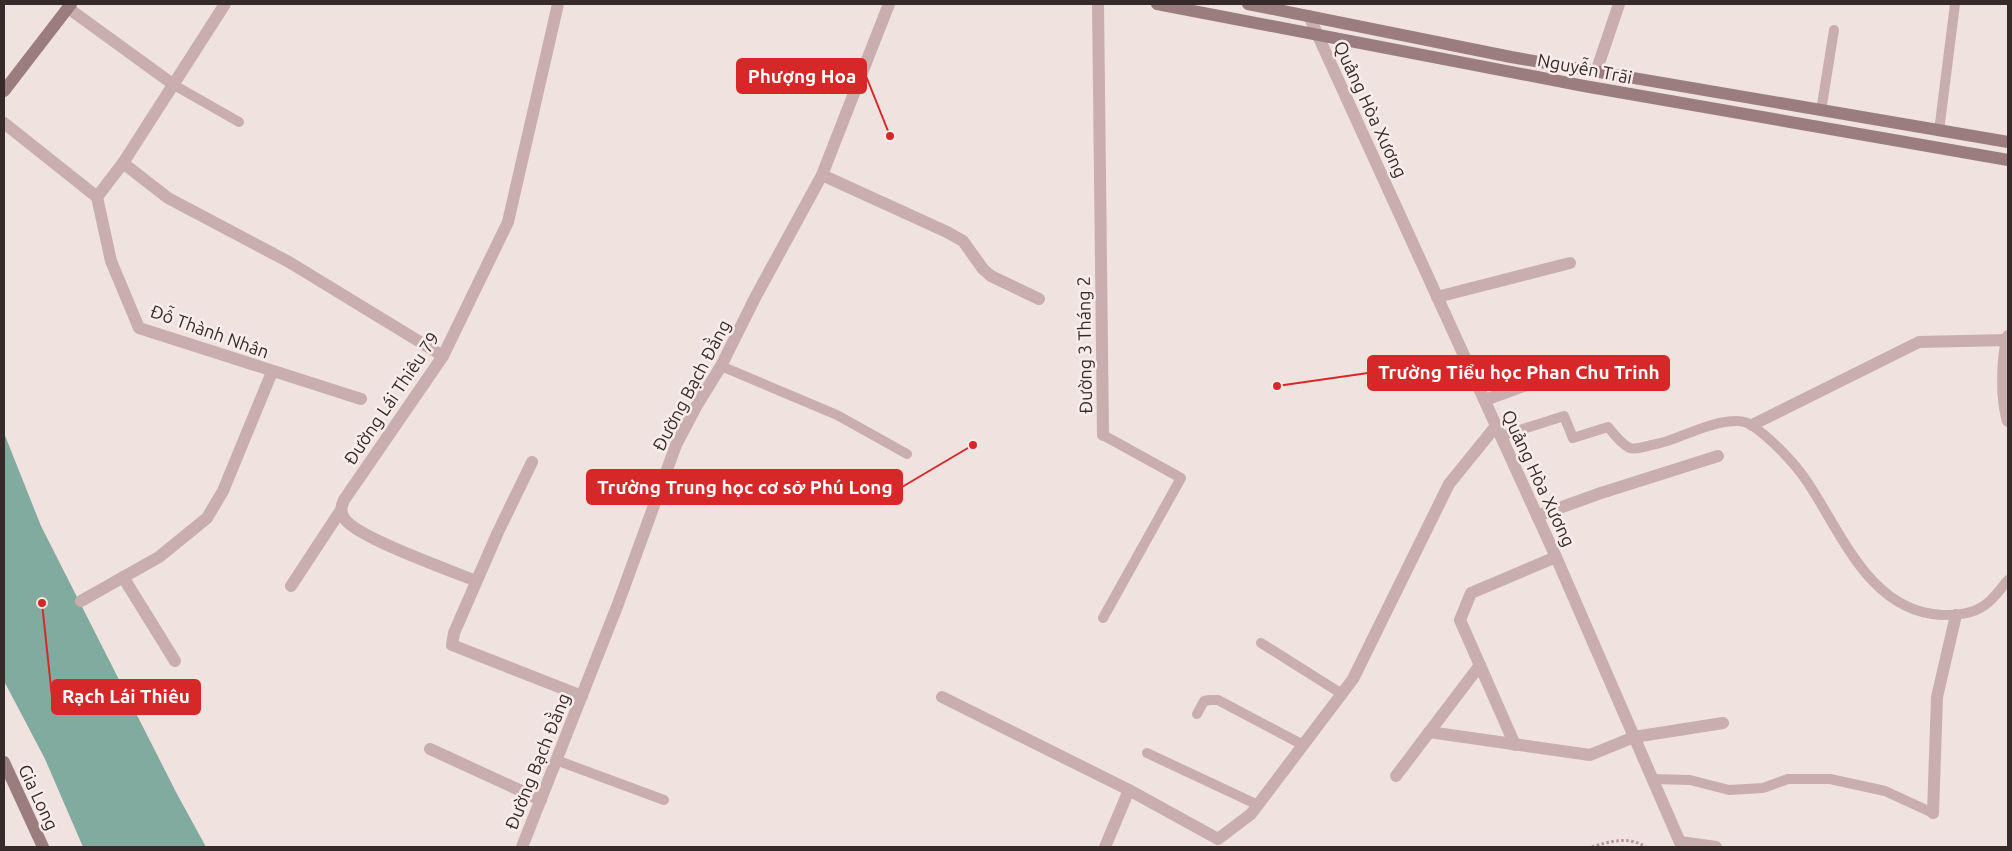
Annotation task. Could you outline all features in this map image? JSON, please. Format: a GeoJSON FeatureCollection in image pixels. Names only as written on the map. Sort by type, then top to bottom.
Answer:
{"type":"FeatureCollection","features":[{"type":"Feature","properties":{"kind":"main road","name":"Nguyễn Trãi"},"geometry":{"type":"LineString","coordinates":[[1156,4],[1702,107],[2008,160]]}},
{"type":"Feature","properties":{"kind":"main road","name":"Nguyễn Trãi"},"geometry":{"type":"LineString","coordinates":[[1248,4],[1596,72],[2008,142]]}},
{"type":"Feature","properties":{"kind":"main road"},"geometry":{"type":"LineString","coordinates":[[4,92],[67,5]]}},
{"type":"Feature","properties":{"kind":"main road"},"geometry":{"type":"LineString","coordinates":[[1702,107],[1703,91]]}},
{"type":"Feature","properties":{"kind":"main road","name":"Gia Long"},"geometry":{"type":"LineString","coordinates":[[4,762],[43,847]]}},
{"type":"Feature","properties":{"kind":"street"},"geometry":{"type":"LineString","coordinates":[[4,123],[98,197],[174,86],[225,4]]}},
{"type":"Feature","properties":{"kind":"street","name":"Đường Lái Thiêu 79"},"geometry":{"type":"LineString","coordinates":[[291,586],[341,510],[344,500],[443,356],[508,222],[558,4]]}},
{"type":"Feature","properties":{"kind":"street","name":"Đường Bạch Đằng"},"geometry":{"type":"LineString","coordinates":[[522,847],[618,604],[676,445],[697,405],[721,366],[756,296],[822,175],[889,4]]}},
{"type":"Feature","properties":{"kind":"street","name":"Đường 3 Tháng 2"},"geometry":{"type":"LineString","coordinates":[[1098,4],[1102,435]]}},
{"type":"Feature","properties":{"kind":"street"},"geometry":{"type":"LineString","coordinates":[[1596,72],[1619,4]]}},
{"type":"Feature","properties":{"kind":"street"},"geometry":{"type":"LineString","coordinates":[[67,5],[174,86]]}},
{"type":"Feature","properties":{"kind":"street","name":"Quảng Hòa Xương"},"geometry":{"type":"LineString","coordinates":[[1309,16],[1538,516],[1681,844]]}},
{"type":"Feature","properties":{"kind":"street"},"geometry":{"type":"LineString","coordinates":[[123,163],[168,198],[288,262],[443,356]]}},
{"type":"Feature","properties":{"kind":"street"},"geometry":{"type":"LineString","coordinates":[[822,175],[958,238],[968,246],[983,269],[991,276],[1039,299]]}},
{"type":"Feature","properties":{"kind":"street","name":"Đỗ Thành Nhân"},"geometry":{"type":"LineString","coordinates":[[98,197],[111,261],[140,328],[216,351],[272,372],[361,399]]}},
{"type":"Feature","properties":{"kind":"street"},"geometry":{"type":"LineString","coordinates":[[1437,297],[1570,263]]}},
{"type":"Feature","properties":{"kind":"street"},"geometry":{"type":"LineString","coordinates":[[1752,425],[1919,342],[2008,338],[2004,371],[2005,410],[2008,422]]}},
{"type":"Feature","properties":{"kind":"street"},"geometry":{"type":"LineString","coordinates":[[1485,400],[1573,368],[1585,368],[1600,374]]}},
{"type":"Feature","properties":{"kind":"street"},"geometry":{"type":"LineString","coordinates":[[81,600],[158,557],[207,518],[223,491],[272,372]]}},
{"type":"Feature","properties":{"kind":"street"},"geometry":{"type":"LineString","coordinates":[[942,697],[1129,790],[1218,839],[1251,814],[1353,679],[1449,484],[1499,431]]}},
{"type":"Feature","properties":{"kind":"street"},"geometry":{"type":"LineString","coordinates":[[1538,516],[1601,493],[1718,456]]}},
{"type":"Feature","properties":{"kind":"street"},"geometry":{"type":"LineString","coordinates":[[532,462],[476,581],[454,633],[452,645],[582,696]]}},
{"type":"Feature","properties":{"kind":"street"},"geometry":{"type":"LineString","coordinates":[[341,510],[345,520],[358,530],[388,545],[476,581]]}},
{"type":"Feature","properties":{"kind":"street"},"geometry":{"type":"LineString","coordinates":[[1515,745],[1460,620],[1471,593],[1556,557]]}},
{"type":"Feature","properties":{"kind":"street"},"geometry":{"type":"LineString","coordinates":[[123,577],[175,661]]}},
{"type":"Feature","properties":{"kind":"street"},"geometry":{"type":"LineString","coordinates":[[1933,812],[1937,697],[1956,615]]}},
{"type":"Feature","properties":{"kind":"street"},"geometry":{"type":"LineString","coordinates":[[1396,776],[1480,665]]}},
{"type":"Feature","properties":{"kind":"street"},"geometry":{"type":"LineString","coordinates":[[1429,732],[1590,756],[1634,737],[1722,723]]}},
{"type":"Feature","properties":{"kind":"street"},"geometry":{"type":"LineString","coordinates":[[430,749],[541,800]]}},
{"type":"Feature","properties":{"kind":"street"},"geometry":{"type":"LineString","coordinates":[[1104,847],[1129,790]]}},
{"type":"Feature","properties":{"kind":"street"},"geometry":{"type":"LineString","coordinates":[[1681,844],[1716,847]]}},
{"type":"Feature","properties":{"kind":"lane"},"geometry":{"type":"LineString","coordinates":[[1939,131],[1955,4]]}},
{"type":"Feature","properties":{"kind":"lane"},"geometry":{"type":"LineString","coordinates":[[1821,111],[1834,30]]}},
{"type":"Feature","properties":{"kind":"lane"},"geometry":{"type":"LineString","coordinates":[[174,86],[239,122]]}},
{"type":"Feature","properties":{"kind":"lane"},"geometry":{"type":"LineString","coordinates":[[721,366],[837,415],[907,454]]}},
{"type":"Feature","properties":{"kind":"lane"},"geometry":{"type":"LineString","coordinates":[[1499,431],[1564,416],[1573,438],[1608,427],[1629,448],[1638,448],[1668,441],[1729,421],[1744,421],[1752,425],[1792,462],[1805,479],[1857,562],[1874,583],[1886,594],[1920,611],[1935,615],[1956,615],[1968,613],[1986,605],[2008,580]]}},
{"type":"Feature","properties":{"kind":"lane","name":"Đường 3 Tháng 2"},"geometry":{"type":"LineString","coordinates":[[1102,435],[1181,478],[1102,618]]}},
{"type":"Feature","properties":{"kind":"lane"},"geometry":{"type":"LineString","coordinates":[[1261,643],[1342,694]]}},
{"type":"Feature","properties":{"kind":"lane"},"geometry":{"type":"LineString","coordinates":[[1197,714],[1204,702],[1218,700],[1303,745]]}},
{"type":"Feature","properties":{"kind":"lane"},"geometry":{"type":"LineString","coordinates":[[1147,753],[1258,805]]}},
{"type":"Feature","properties":{"kind":"lane"},"geometry":{"type":"LineString","coordinates":[[556,760],[664,800]]}},
{"type":"Feature","properties":{"kind":"lane"},"geometry":{"type":"LineString","coordinates":[[1652,779],[1690,780],[1729,790],[1763,788],[1788,780],[1830,780],[1886,791],[1933,812]]}},
{"type":"Feature","properties":{"kind":"path"},"geometry":{"type":"LineString","coordinates":[[1592,847],[1619,840],[1631,840],[1646,847]]}},
{"type":"Feature","properties":{"kind":"shaded area"},"geometry":{"type":"Polygon","coordinates":[[[4,433],[41,526],[177,794],[206,847],[83,847],[45,759],[4,681],[4,433]]]}},
{"type":"Feature","properties":{"kind":"place","name":"Phượng Hoa"},"geometry":{"type":"Point","coordinates":[890,136]}},
{"type":"Feature","properties":{"kind":"place","name":"Trường Tiểu học Phan Chu Trinh"},"geometry":{"type":"Point","coordinates":[1277,386]}},
{"type":"Feature","properties":{"kind":"place","name":"Trường Trung học cơ sở Phú Long"},"geometry":{"type":"Point","coordinates":[973,445]}},
{"type":"Feature","properties":{"kind":"place","name":"Rạch Lái Thiêu"},"geometry":{"type":"Point","coordinates":[42,603]}}]}
